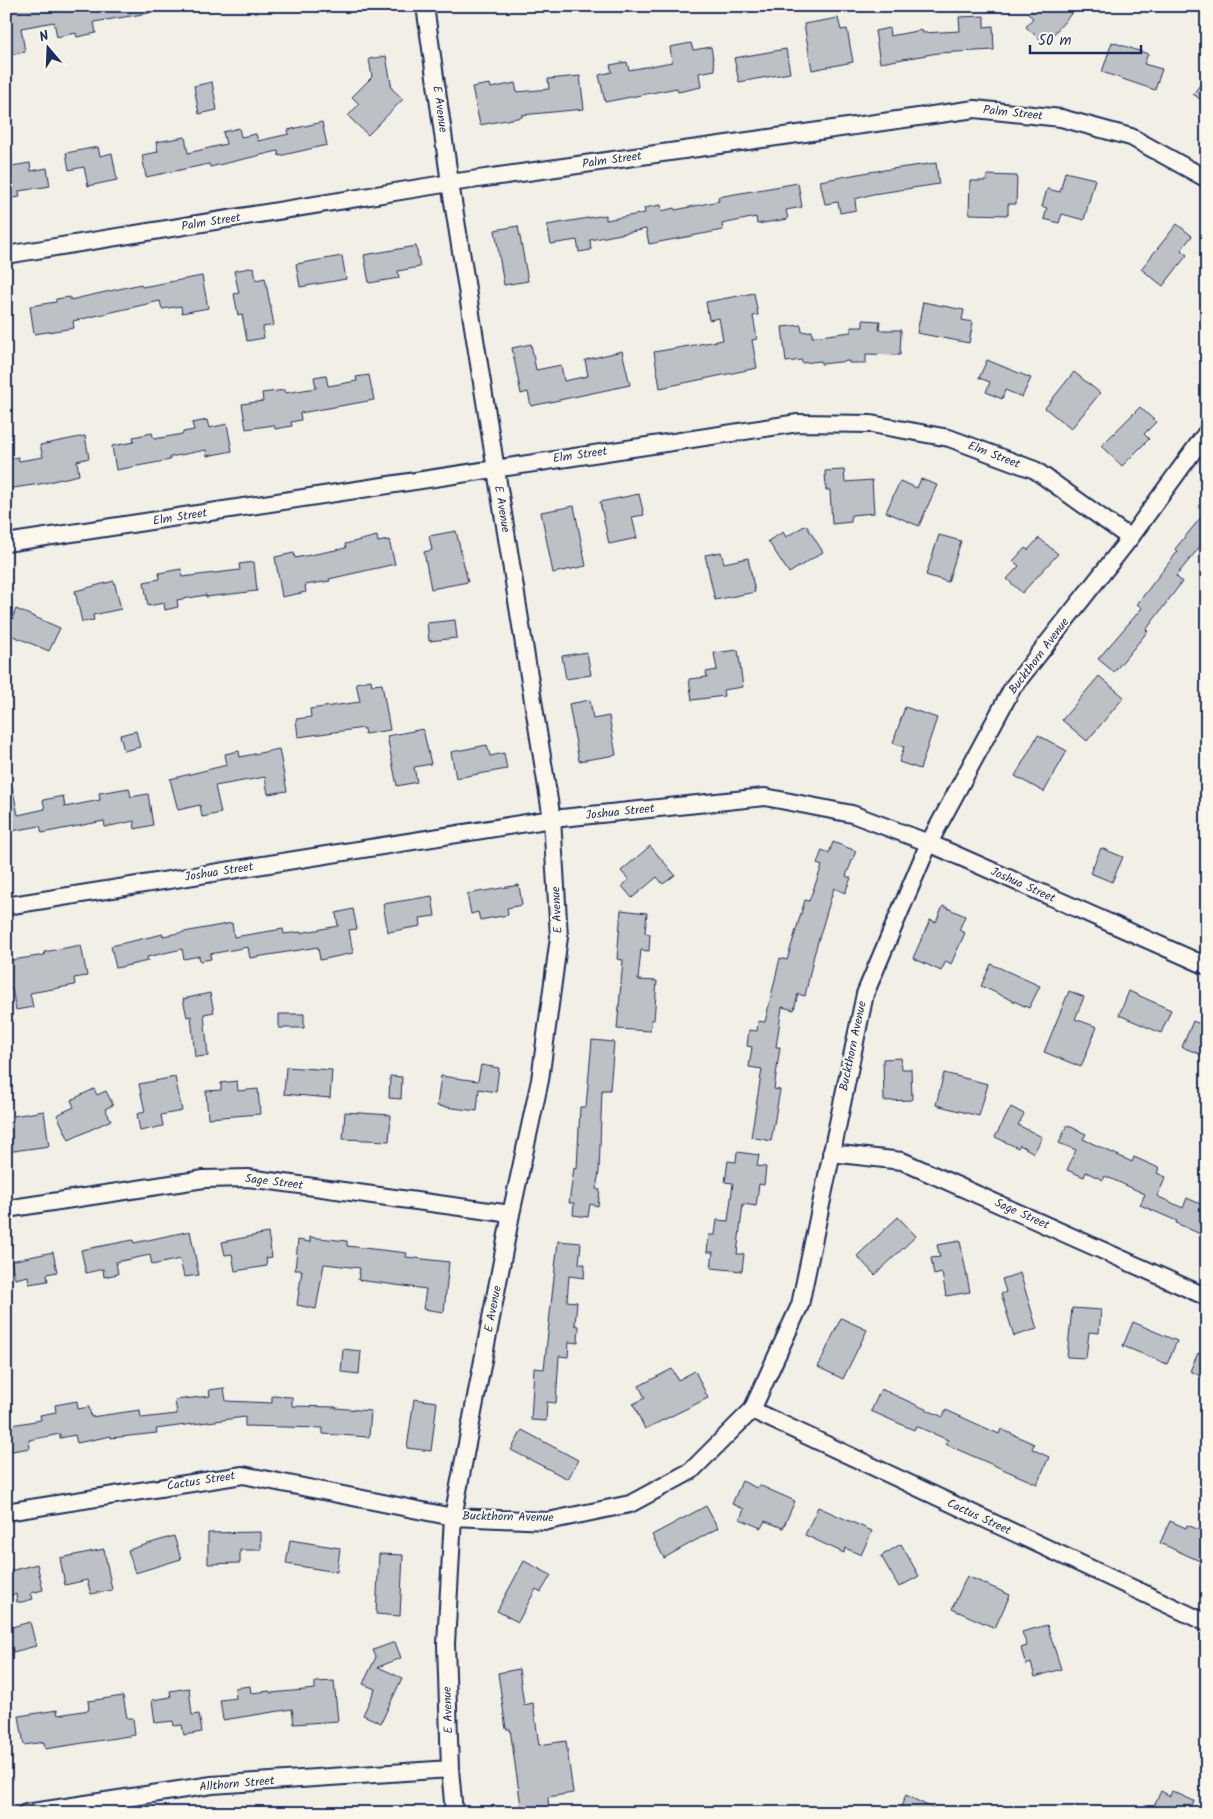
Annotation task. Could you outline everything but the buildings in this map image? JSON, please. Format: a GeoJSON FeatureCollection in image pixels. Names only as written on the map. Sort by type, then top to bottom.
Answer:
{"type":"FeatureCollection","features":[{"type":"Feature","properties":{"kind":"street","name":"E Avenue"},"geometry":{"type":"LineString","coordinates":[[425,6],[450,183],[552,819],[559,937],[540,1080],[511,1214],[453,1516],[446,1644],[450,1769],[454,1813]]}},
{"type":"Feature","properties":{"kind":"street","name":"Palm Street"},"geometry":{"type":"LineString","coordinates":[[6,255],[450,183],[975,109],[1061,118],[1130,137],[1207,180]]}},
{"type":"Feature","properties":{"kind":"street","name":"Elm Street"},"geometry":{"type":"LineString","coordinates":[[6,543],[798,423],[871,424],[949,438],[1034,470],[1130,538]]}},
{"type":"Feature","properties":{"kind":"street","name":"Buckthorn Avenue"},"geometry":{"type":"LineString","coordinates":[[453,1516],[548,1521],[630,1504],[691,1471],[752,1410],[800,1305],[864,994],[929,843],[1013,688],[1130,538],[1207,432]]}},
{"type":"Feature","properties":{"kind":"street","name":"Joshua Street"},"geometry":{"type":"LineString","coordinates":[[6,906],[552,819],[765,797],[852,814],[929,843],[1207,966]]}},
{"type":"Feature","properties":{"kind":"street","name":"Sage Street"},"geometry":{"type":"LineString","coordinates":[[831,1153],[902,1161],[1207,1297]]}},
{"type":"Feature","properties":{"kind":"street","name":"Sage Street"},"geometry":{"type":"LineString","coordinates":[[6,1209],[204,1179],[248,1178],[511,1214]]}},
{"type":"Feature","properties":{"kind":"street","name":"Cactus Street"},"geometry":{"type":"LineString","coordinates":[[752,1410],[1207,1623]]}},
{"type":"Feature","properties":{"kind":"street","name":"Cactus Street"},"geometry":{"type":"LineString","coordinates":[[6,1512],[243,1475],[453,1516]]}},
{"type":"Feature","properties":{"kind":"street","name":"Allthorn Street"},"geometry":{"type":"LineString","coordinates":[[26,1813],[212,1785],[450,1769]]}}]}
